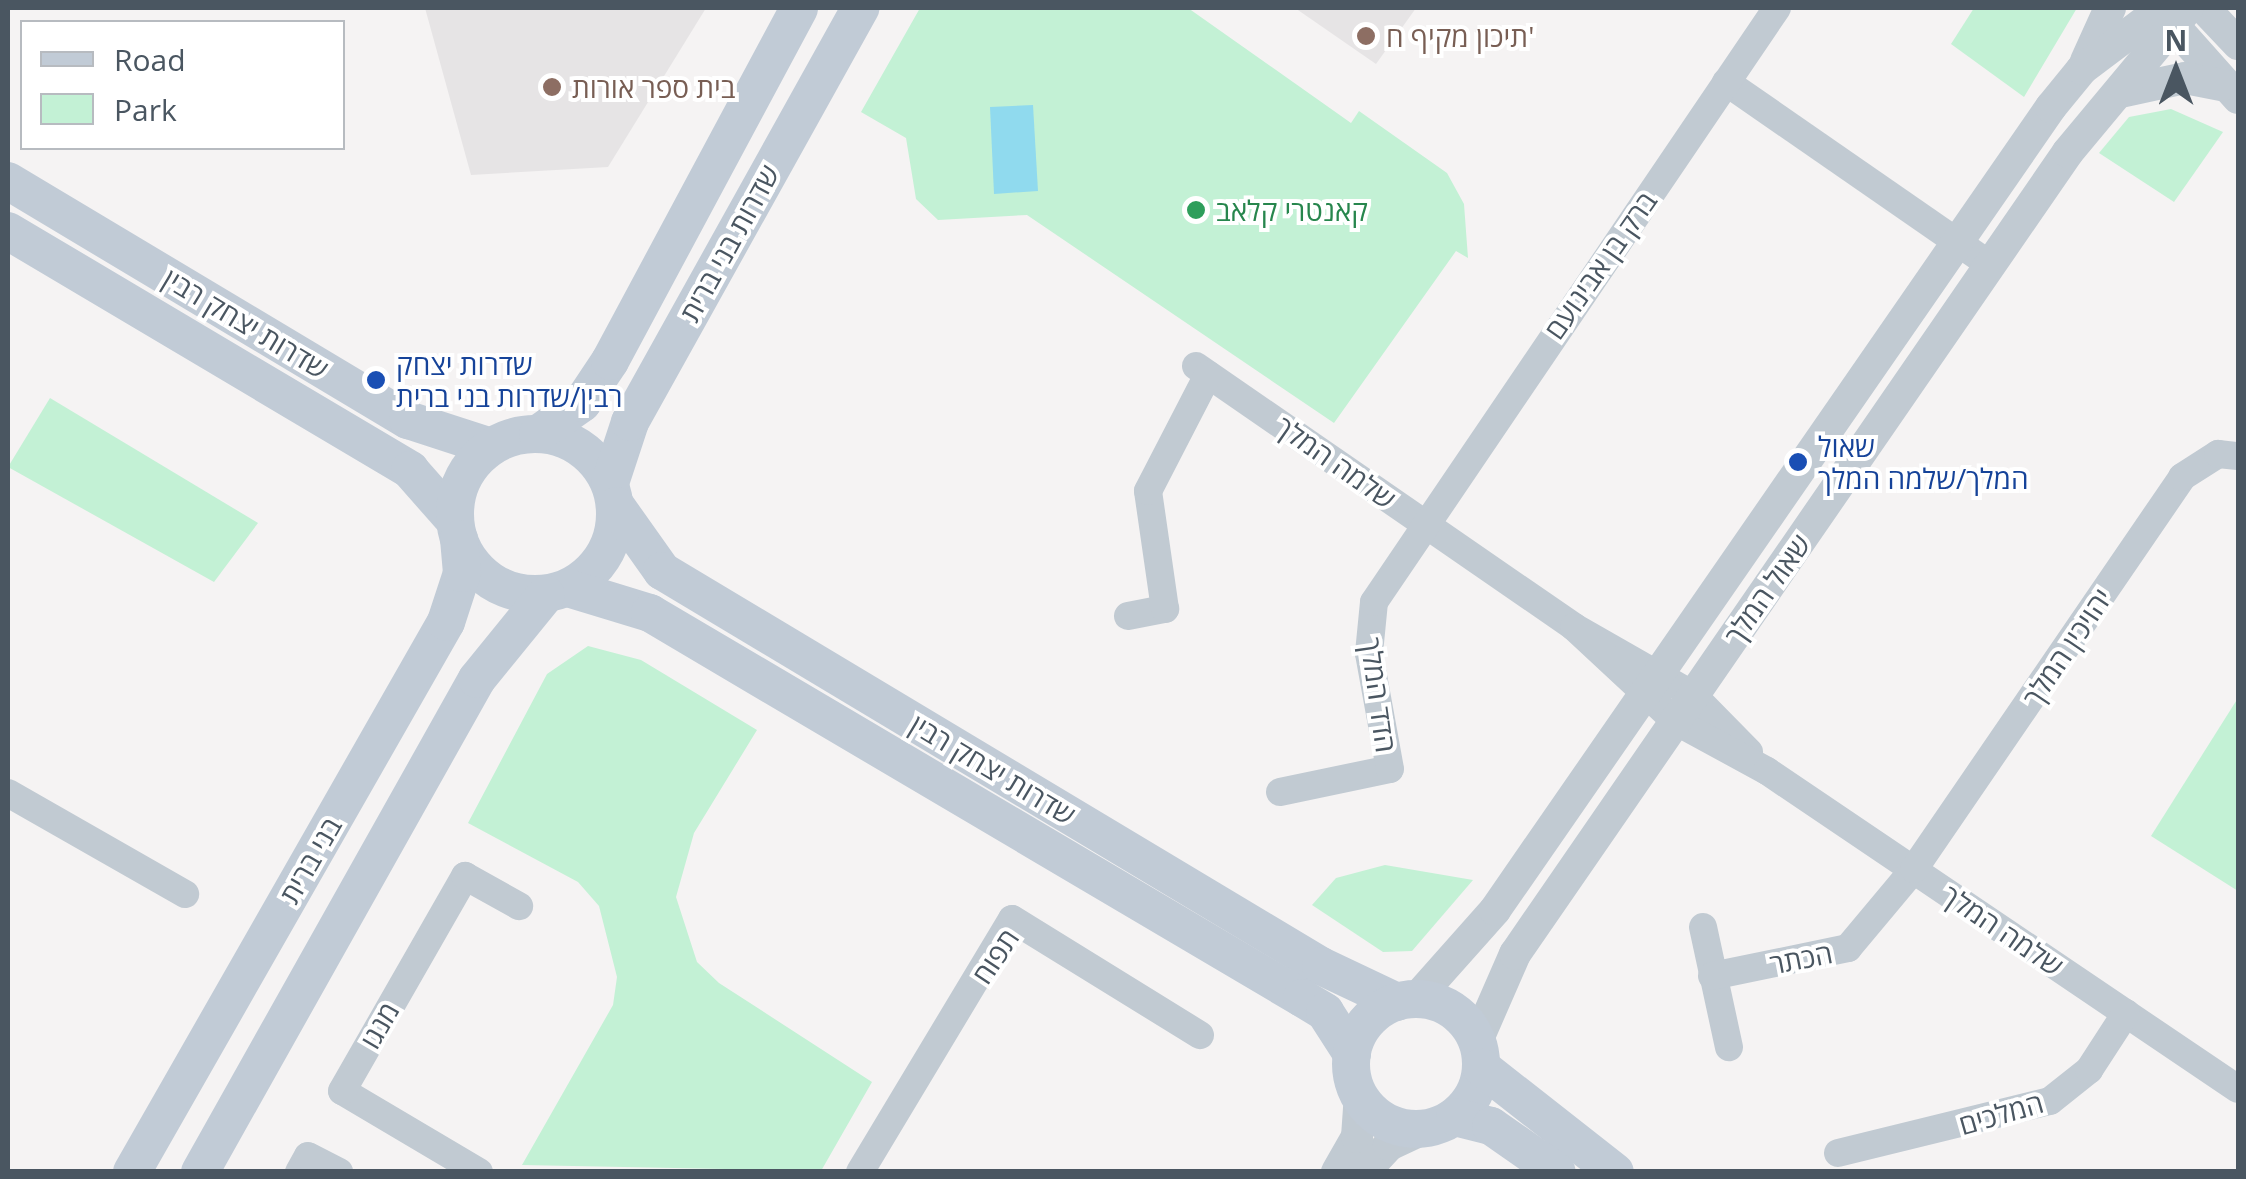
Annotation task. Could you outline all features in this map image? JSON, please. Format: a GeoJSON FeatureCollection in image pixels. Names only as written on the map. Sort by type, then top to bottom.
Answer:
{"type":"FeatureCollection","features":[{"type":"Feature","properties":{"kind":"main road","name":"שדרות בני ברית"},"geometry":{"type":"LineString","coordinates":[[538,434],[582,403],[610,362],[799,8]]}},
{"type":"Feature","properties":{"kind":"main road","name":"שדרות בני ברית"},"geometry":{"type":"LineString","coordinates":[[613,494],[630,422],[860,8]]}},
{"type":"Feature","properties":{"kind":"main road","name":"שדרות יצחק רבין"},"geometry":{"type":"LineString","coordinates":[[8,181],[408,420],[491,447]]}},
{"type":"Feature","properties":{"kind":"main road","name":"שדרות יצחק רבין"},"geometry":{"type":"LineString","coordinates":[[8,231],[410,470],[457,530]]}},
{"type":"Feature","properties":{"kind":"main road"},"geometry":{"type":"LineString","coordinates":[[538,434],[581,448],[613,494],[606,555],[557,591],[492,582],[457,530],[463,479],[491,447],[538,434]]}},
{"type":"Feature","properties":{"kind":"main road","name":"שדרות יצחק רבין"},"geometry":{"type":"LineString","coordinates":[[613,494],[662,571],[1321,966],[1407,1001]]}},
{"type":"Feature","properties":{"kind":"main road","name":"בני ברית"},"geometry":{"type":"LineString","coordinates":[[132,1172],[446,622],[462,574],[457,530]]}},
{"type":"Feature","properties":{"kind":"main road","name":"שדרות יצחק רבין"},"geometry":{"type":"LineString","coordinates":[[557,591],[650,614],[1325,1012],[1352,1054]]}},
{"type":"Feature","properties":{"kind":"main road","name":"בני ברית"},"geometry":{"type":"LineString","coordinates":[[200,1172],[478,680],[557,591]]}},
{"type":"Feature","properties":{"kind":"main road"},"geometry":{"type":"LineString","coordinates":[[1557,1172],[1491,1126],[1388,1122],[1360,1098],[1352,1054],[1367,1022],[1407,1001],[1453,1011],[1479,1054],[1615,1172]]}},
{"type":"Feature","properties":{"kind":"main road"},"geometry":{"type":"LineString","coordinates":[[1440,1122],[1479,1054]]}},
{"type":"Feature","properties":{"kind":"street","name":"ברק בן אבינועם"},"geometry":{"type":"LineString","coordinates":[[1423,522],[1777,8]]}},
{"type":"Feature","properties":{"kind":"street"},"geometry":{"type":"LineString","coordinates":[[2082,69],[2110,8]]}},
{"type":"Feature","properties":{"kind":"street"},"geometry":{"type":"LineString","coordinates":[[2204,8],[2238,44]]}},
{"type":"Feature","properties":{"kind":"street"},"geometry":{"type":"LineString","coordinates":[[2169,12],[2230,91]]}},
{"type":"Feature","properties":{"kind":"street","name":"שאול המלך"},"geometry":{"type":"LineString","coordinates":[[1407,1001],[1495,910],[1956,241],[2082,69],[2169,12]]}},
{"type":"Feature","properties":{"kind":"street","name":"שאול המלך"},"geometry":{"type":"LineString","coordinates":[[1479,1054],[1515,954],[1990,264],[2116,94],[2169,12]]}},
{"type":"Feature","properties":{"kind":"street"},"geometry":{"type":"LineString","coordinates":[[2116,94],[2185,78],[2230,91]]}},
{"type":"Feature","properties":{"kind":"street"},"geometry":{"type":"LineString","coordinates":[[1726,82],[1990,264]]}},
{"type":"Feature","properties":{"kind":"street","name":"שלמה המלך"},"geometry":{"type":"LineString","coordinates":[[1128,616],[1165,609],[1148,491],[1202,370],[1574,627],[1767,770],[2238,1088]]}},
{"type":"Feature","properties":{"kind":"street","name":"יהויכין המלך"},"geometry":{"type":"LineString","coordinates":[[1914,869],[2182,477],[2218,454],[2238,456]]}},
{"type":"Feature","properties":{"kind":"street","name":"הדד המלך"},"geometry":{"type":"LineString","coordinates":[[1280,792],[1390,769],[1369,622],[1423,522]]}},
{"type":"Feature","properties":{"kind":"street"},"geometry":{"type":"LineString","coordinates":[[8,793],[184,894]]}},
{"type":"Feature","properties":{"kind":"street","name":"הכתר"},"geometry":{"type":"LineString","coordinates":[[1712,976],[1848,948],[1914,869]]}},
{"type":"Feature","properties":{"kind":"street","name":"מנגו"},"geometry":{"type":"LineString","coordinates":[[479,1172],[342,1091],[466,876],[520,906]]}},
{"type":"Feature","properties":{"kind":"street","name":"תפוח"},"geometry":{"type":"LineString","coordinates":[[860,1172],[1012,919],[1200,1035]]}},
{"type":"Feature","properties":{"kind":"street"},"geometry":{"type":"LineString","coordinates":[[1703,927],[1729,1047]]}},
{"type":"Feature","properties":{"kind":"street","name":"המלכים"},"geometry":{"type":"LineString","coordinates":[[1838,1153],[2050,1101],[2089,1070],[2126,1013]]}},
{"type":"Feature","properties":{"kind":"street"},"geometry":{"type":"LineString","coordinates":[[1337,1172],[1356,1137],[1360,1098]]}},
{"type":"Feature","properties":{"kind":"street"},"geometry":{"type":"LineString","coordinates":[[1364,1172],[1389,1145],[1440,1122]]}},
{"type":"Feature","properties":{"kind":"street"},"geometry":{"type":"LineString","coordinates":[[299,1172],[308,1156],[339,1172]]}},
{"type":"Feature","properties":{"kind":"shaded area","name":"בית ספר אורות"},"geometry":{"type":"Polygon","coordinates":[[[425,8],[706,8],[608,167],[471,175],[425,8]]]}},
{"type":"Feature","properties":{"kind":"shaded area","name":"תיכון מקיף ח'"},"geometry":{"type":"Polygon","coordinates":[[[1295,8],[1416,8],[1376,64],[1295,8]]]}},
{"type":"Feature","properties":{"kind":"green space","name":"קאנטרי קלאב"},"geometry":{"type":"Polygon","coordinates":[[[920,8],[1188,8],[1351,123],[1359,111],[1447,173],[1464,204],[1468,258],[1456,251],[1334,423],[1027,215],[938,220],[916,199],[906,138],[861,112],[920,8]]]}},
{"type":"Feature","properties":{"kind":"green space"},"geometry":{"type":"Polygon","coordinates":[[[1974,8],[2077,8],[2024,97],[1951,44],[1974,8]]]}},
{"type":"Feature","properties":{"kind":"green space"},"geometry":{"type":"Polygon","coordinates":[[[2171,109],[2223,132],[2174,202],[2099,153],[2129,117],[2171,109]]]}},
{"type":"Feature","properties":{"kind":"green space"},"geometry":{"type":"Polygon","coordinates":[[[50,398],[258,523],[214,582],[8,467],[50,398]]]}},
{"type":"Feature","properties":{"kind":"green space"},"geometry":{"type":"Polygon","coordinates":[[[588,646],[641,660],[757,730],[694,833],[676,897],[697,962],[719,983],[872,1082],[821,1171],[522,1165],[613,1005],[617,977],[599,906],[578,882],[468,823],[547,674],[588,646]]]}},
{"type":"Feature","properties":{"kind":"green space"},"geometry":{"type":"Polygon","coordinates":[[[2238,698],[2238,891],[2151,836],[2238,698]]]}},
{"type":"Feature","properties":{"kind":"green space"},"geometry":{"type":"Polygon","coordinates":[[[1385,865],[1473,880],[1412,951],[1383,952],[1312,905],[1336,878],[1385,865]]]}},
{"type":"Feature","properties":{"kind":"water"},"geometry":{"type":"Polygon","coordinates":[[[1033,105],[1038,191],[994,194],[990,107],[1033,105]]]}},
{"type":"Feature","properties":{"kind":"place","name":"תיכון מקיף ח'"},"geometry":{"type":"Point","coordinates":[1366,36]}},
{"type":"Feature","properties":{"kind":"place","name":"בית ספר אורות"},"geometry":{"type":"Point","coordinates":[552,87]}},
{"type":"Feature","properties":{"kind":"place","name":"קאנטרי קלאב"},"geometry":{"type":"Point","coordinates":[1196,210]}},
{"type":"Feature","properties":{"kind":"place","name":"שדרות יצחק רבין/שדרות בני ברית"},"geometry":{"type":"Point","coordinates":[376,380]}},
{"type":"Feature","properties":{"kind":"place","name":"שאול המלך/שלמה המלך"},"geometry":{"type":"Point","coordinates":[1798,462]}}]}
